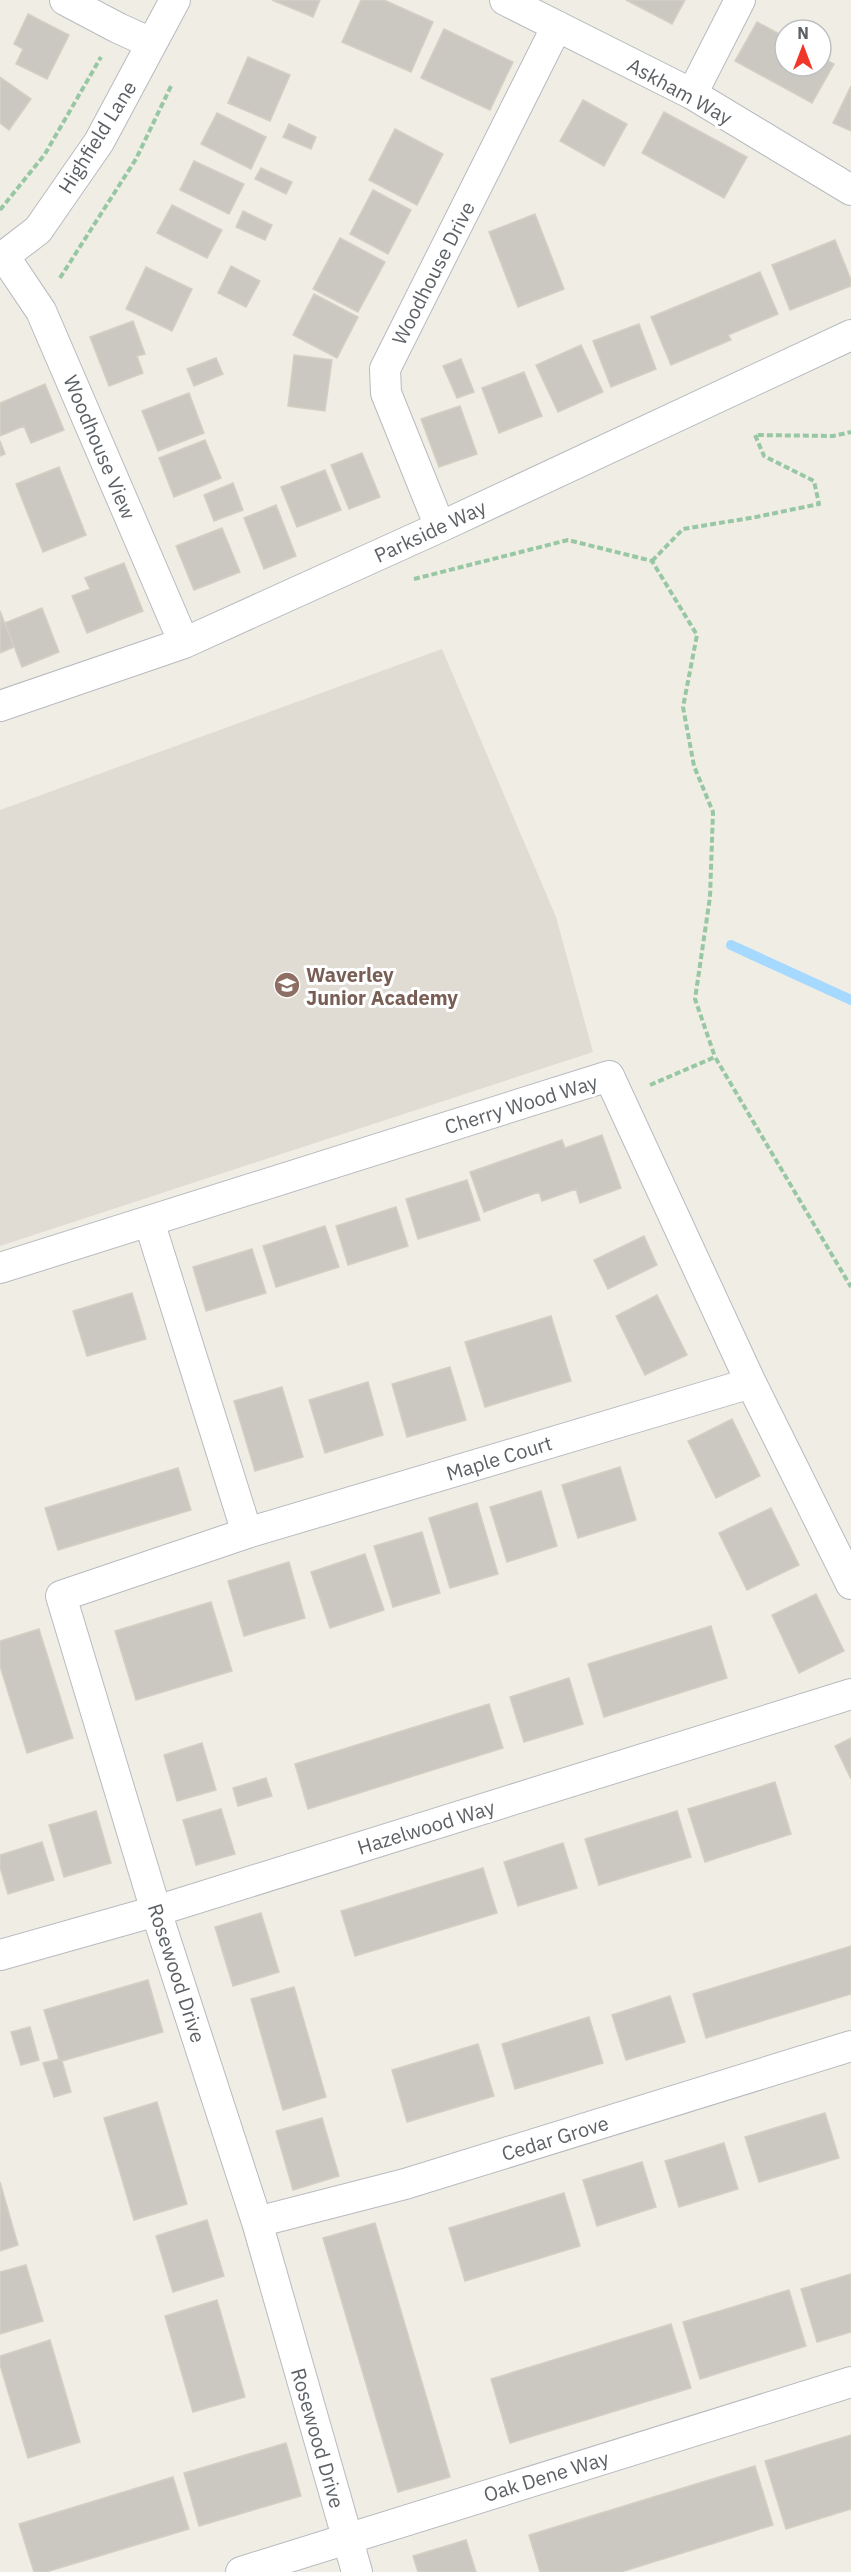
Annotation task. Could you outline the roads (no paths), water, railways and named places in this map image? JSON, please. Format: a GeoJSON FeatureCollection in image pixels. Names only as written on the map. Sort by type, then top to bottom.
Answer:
{"type":"FeatureCollection","features":[{"type":"Feature","properties":{"kind":"street"},"geometry":{"type":"LineString","coordinates":[[65,0],[151,43]]}},
{"type":"Feature","properties":{"kind":"street","name":"Highfield Lane"},"geometry":{"type":"LineString","coordinates":[[2,258],[38,230],[99,142],[175,0]]}},
{"type":"Feature","properties":{"kind":"street","name":"Askham Way"},"geometry":{"type":"LineString","coordinates":[[505,0],[692,94],[851,190]]}},
{"type":"Feature","properties":{"kind":"street"},"geometry":{"type":"LineString","coordinates":[[692,94],[740,0]]}},
{"type":"Feature","properties":{"kind":"street","name":"Woodhouse Drive"},"geometry":{"type":"LineString","coordinates":[[440,527],[386,393],[385,369],[557,26]]}},
{"type":"Feature","properties":{"kind":"street","name":"Woodhouse View"},"geometry":{"type":"LineString","coordinates":[[2,258],[41,311],[184,643]]}},
{"type":"Feature","properties":{"kind":"street","name":"Parkside Way"},"geometry":{"type":"LineString","coordinates":[[0,706],[184,643],[440,527],[851,335]]}},
{"type":"Feature","properties":{"kind":"street","name":"Cherry Wood Way"},"geometry":{"type":"LineString","coordinates":[[0,1268],[609,1076],[751,1383],[851,1584]]}},
{"type":"Feature","properties":{"kind":"street"},"geometry":{"type":"LineString","coordinates":[[149,1221],[247,1533]]}},
{"type":"Feature","properties":{"kind":"street","name":"Maple Court"},"geometry":{"type":"LineString","coordinates":[[247,1533],[751,1383]]}},
{"type":"Feature","properties":{"kind":"street","name":"Rosewood Drive"},"geometry":{"type":"LineString","coordinates":[[247,1533],[61,1596],[156,1911],[257,2222],[357,2572]]}},
{"type":"Feature","properties":{"kind":"street","name":"Hazelwood Way"},"geometry":{"type":"LineString","coordinates":[[0,1955],[156,1911],[851,1694]]}},
{"type":"Feature","properties":{"kind":"street","name":"Cedar Grove"},"geometry":{"type":"LineString","coordinates":[[257,2222],[405,2184],[851,2046]]}},
{"type":"Feature","properties":{"kind":"street","name":"Oak Dene Way"},"geometry":{"type":"LineString","coordinates":[[241,2572],[851,2382]]}},
{"type":"Feature","properties":{"kind":"waterway"},"geometry":{"type":"LineString","coordinates":[[731,945],[851,1000]]}},
{"type":"Feature","properties":{"kind":"place","name":"Waverley Junior Academy"},"geometry":{"type":"Point","coordinates":[287,985]}}]}
